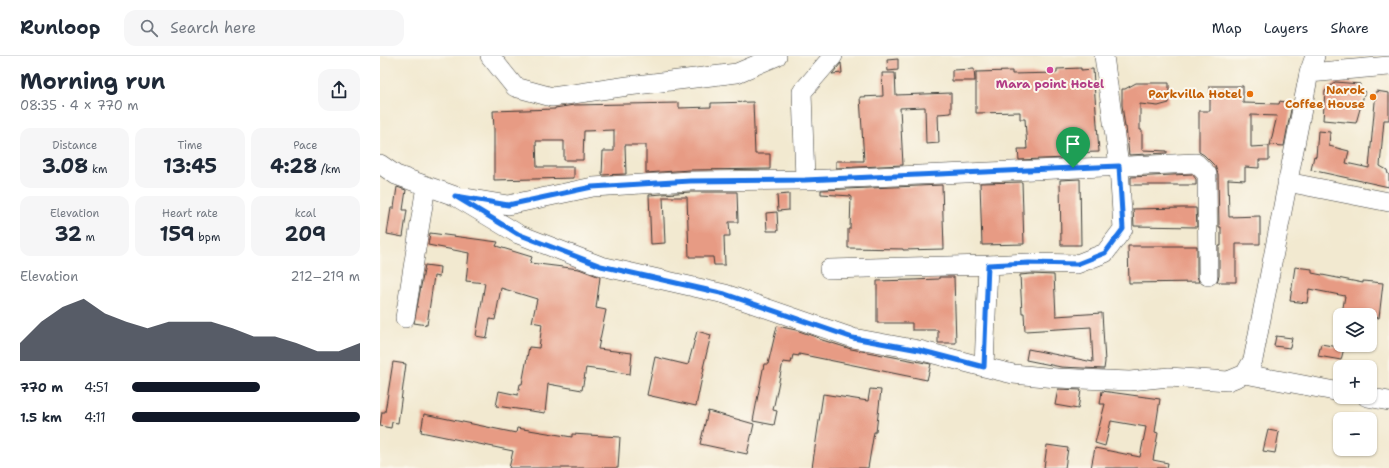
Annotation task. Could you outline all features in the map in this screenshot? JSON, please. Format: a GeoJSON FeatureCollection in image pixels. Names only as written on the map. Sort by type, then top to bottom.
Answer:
{"type":"FeatureCollection","features":[{"type":"Feature","properties":{"kind":"street"},"geometry":{"type":"LineString","coordinates":[[490,56],[515,86],[552,97],[738,73],[777,56]]}},
{"type":"Feature","properties":{"kind":"street"},"geometry":{"type":"LineString","coordinates":[[805,180],[802,92],[833,56]]}},
{"type":"Feature","properties":{"kind":"street"},"geometry":{"type":"LineString","coordinates":[[829,269],[1029,263],[1077,264],[1105,253],[1123,229],[1119,166],[1104,56]]}},
{"type":"Feature","properties":{"kind":"street"},"geometry":{"type":"LineString","coordinates":[[1245,374],[1253,360],[1287,182],[1312,65],[1389,66]]}},
{"type":"Feature","properties":{"kind":"street"},"geometry":{"type":"LineString","coordinates":[[380,164],[396,175],[455,196],[508,205],[592,187],[690,181],[805,180],[1196,163],[1207,174],[1208,276]]}},
{"type":"Feature","properties":{"kind":"street"},"geometry":{"type":"LineString","coordinates":[[1287,182],[1389,202]]}},
{"type":"Feature","properties":{"kind":"street"},"geometry":{"type":"LineString","coordinates":[[405,318],[426,186]]}},
{"type":"Feature","properties":{"kind":"street"},"geometry":{"type":"LineString","coordinates":[[455,196],[518,234],[601,266],[725,294],[853,338],[919,350],[1013,374],[1058,378],[1130,381],[1169,377],[1228,381],[1245,374],[1333,391]]}},
{"type":"Feature","properties":{"kind":"street"},"geometry":{"type":"LineString","coordinates":[[984,367],[988,265]]}},
{"type":"Feature","properties":{"kind":"street"},"geometry":{"type":"LineString","coordinates":[[1377,399],[1389,401]]}},
{"type":"Feature","properties":{"kind":"building"},"geometry":{"type":"Polygon","coordinates":[[[898,59],[898,70],[888,71],[887,60],[898,59]]]}},
{"type":"Feature","properties":{"kind":"building"},"geometry":{"type":"Polygon","coordinates":[[[841,63],[842,73],[832,74],[841,63]]]}},
{"type":"Feature","properties":{"kind":"building"},"geometry":{"type":"Polygon","coordinates":[[[1081,68],[1081,70],[1093,69],[1099,152],[1065,153],[1066,158],[1019,160],[1018,149],[1027,149],[1025,119],[1020,119],[1020,112],[976,113],[976,72],[1012,71],[1012,74],[1057,73],[1057,69],[1081,68]]]}},
{"type":"Feature","properties":{"kind":"building"},"geometry":{"type":"Polygon","coordinates":[[[974,69],[975,81],[952,81],[952,70],[974,69]]]}},
{"type":"Feature","properties":{"kind":"building"},"geometry":{"type":"Polygon","coordinates":[[[882,73],[895,73],[896,95],[951,93],[951,113],[938,114],[939,143],[926,144],[925,107],[900,108],[903,165],[836,168],[836,161],[864,161],[860,97],[883,96],[882,73]]]}},
{"type":"Feature","properties":{"kind":"building"},"geometry":{"type":"Polygon","coordinates":[[[1335,82],[1360,84],[1359,90],[1365,91],[1356,123],[1323,120],[1325,91],[1335,82]]]}},
{"type":"Feature","properties":{"kind":"building"},"geometry":{"type":"Polygon","coordinates":[[[1136,83],[1169,83],[1169,103],[1158,106],[1140,104],[1142,150],[1167,151],[1167,153],[1129,155],[1122,105],[1122,89],[1136,83]]]}},
{"type":"Feature","properties":{"kind":"building"},"geometry":{"type":"Polygon","coordinates":[[[1210,86],[1243,86],[1243,103],[1279,104],[1280,101],[1292,104],[1284,146],[1270,145],[1277,116],[1251,115],[1251,147],[1269,146],[1269,160],[1259,160],[1259,168],[1245,167],[1245,180],[1228,179],[1229,217],[1260,216],[1260,244],[1236,244],[1236,282],[1217,282],[1219,276],[1219,246],[1221,246],[1221,227],[1219,227],[1218,174],[1215,166],[1199,152],[1199,111],[1210,111],[1210,86]]]}},
{"type":"Feature","properties":{"kind":"building"},"geometry":{"type":"Polygon","coordinates":[[[1376,91],[1389,93],[1389,120],[1384,120],[1380,166],[1387,170],[1389,174],[1389,187],[1311,170],[1314,156],[1316,157],[1318,131],[1330,132],[1329,146],[1349,151],[1346,163],[1369,168],[1376,91]]]}},
{"type":"Feature","properties":{"kind":"building"},"geometry":{"type":"Polygon","coordinates":[[[753,102],[755,154],[770,154],[770,169],[690,170],[646,173],[646,145],[625,145],[626,174],[602,175],[603,151],[614,151],[614,130],[584,131],[583,160],[564,160],[564,141],[536,141],[537,167],[574,167],[574,178],[494,180],[493,111],[555,109],[574,105],[679,103],[679,108],[711,107],[711,103],[753,102]]]}},
{"type":"Feature","properties":{"kind":"building"},"geometry":{"type":"Polygon","coordinates":[[[1192,174],[1196,179],[1196,185],[1131,185],[1131,177],[1192,174]]]}},
{"type":"Feature","properties":{"kind":"building"},"geometry":{"type":"Polygon","coordinates":[[[1080,179],[1081,245],[1061,245],[1060,180],[1080,179]]]}},
{"type":"Feature","properties":{"kind":"building"},"geometry":{"type":"Polygon","coordinates":[[[1022,182],[1024,244],[982,245],[980,183],[1022,182]]]}},
{"type":"Feature","properties":{"kind":"building"},"geometry":{"type":"Polygon","coordinates":[[[942,185],[944,249],[903,250],[848,248],[851,196],[821,194],[821,190],[942,185]]]}},
{"type":"Feature","properties":{"kind":"building"},"geometry":{"type":"Polygon","coordinates":[[[397,187],[406,190],[403,210],[407,210],[403,237],[387,234],[391,208],[394,208],[397,187]]]}},
{"type":"Feature","properties":{"kind":"building"},"geometry":{"type":"Polygon","coordinates":[[[690,192],[737,192],[738,222],[729,222],[730,236],[724,236],[725,265],[714,265],[713,257],[689,257],[687,197],[663,197],[665,243],[651,244],[649,195],[690,192]]]}},
{"type":"Feature","properties":{"kind":"building"},"geometry":{"type":"Polygon","coordinates":[[[789,194],[789,210],[778,211],[777,195],[789,194]]]}},
{"type":"Feature","properties":{"kind":"building"},"geometry":{"type":"Polygon","coordinates":[[[1196,208],[1197,227],[1134,226],[1133,209],[1196,208]]]}},
{"type":"Feature","properties":{"kind":"building"},"geometry":{"type":"Polygon","coordinates":[[[777,212],[778,231],[767,231],[766,213],[777,212]]]}},
{"type":"Feature","properties":{"kind":"building"},"geometry":{"type":"Polygon","coordinates":[[[430,233],[498,242],[496,246],[532,257],[530,263],[579,269],[600,277],[596,308],[606,310],[598,349],[632,353],[630,374],[586,368],[582,390],[548,384],[545,413],[496,406],[499,391],[518,395],[520,384],[522,384],[529,347],[539,348],[542,324],[532,322],[537,299],[501,288],[495,320],[490,319],[487,338],[476,336],[485,283],[466,281],[469,253],[428,245],[430,233]]]}},
{"type":"Feature","properties":{"kind":"building"},"geometry":{"type":"Polygon","coordinates":[[[1128,246],[1197,246],[1197,276],[1199,282],[1129,283],[1128,246]]]}},
{"type":"Feature","properties":{"kind":"building"},"geometry":{"type":"Polygon","coordinates":[[[425,265],[440,267],[439,277],[434,276],[427,325],[414,323],[425,265]]]}},
{"type":"Feature","properties":{"kind":"building"},"geometry":{"type":"Polygon","coordinates":[[[1295,267],[1312,269],[1312,273],[1363,283],[1363,281],[1383,283],[1379,318],[1377,318],[1377,308],[1343,308],[1345,296],[1309,289],[1307,303],[1290,301],[1295,267]]]}},
{"type":"Feature","properties":{"kind":"building"},"geometry":{"type":"Polygon","coordinates":[[[1020,275],[1054,275],[1056,316],[1102,313],[1105,362],[1104,369],[1061,367],[1026,360],[1028,349],[1093,362],[1091,327],[1025,331],[1024,313],[1022,313],[1020,275]]]}},
{"type":"Feature","properties":{"kind":"building"},"geometry":{"type":"Polygon","coordinates":[[[939,277],[954,277],[956,343],[938,343],[938,330],[912,330],[912,323],[877,323],[877,281],[939,279],[939,277]]]}},
{"type":"Feature","properties":{"kind":"building"},"geometry":{"type":"Polygon","coordinates":[[[777,326],[796,330],[851,349],[931,364],[927,380],[799,354],[799,356],[793,355],[791,363],[783,362],[773,410],[777,411],[774,425],[753,421],[764,364],[768,364],[777,326]]]}},
{"type":"Feature","properties":{"kind":"building"},"geometry":{"type":"Polygon","coordinates":[[[697,331],[711,335],[696,406],[647,395],[655,357],[688,365],[697,331]]]}},
{"type":"Feature","properties":{"kind":"building"},"geometry":{"type":"Polygon","coordinates":[[[1276,336],[1292,338],[1290,348],[1274,346],[1276,336]]]}},
{"type":"Feature","properties":{"kind":"building"},"geometry":{"type":"Polygon","coordinates":[[[1321,344],[1333,346],[1333,352],[1343,352],[1341,360],[1318,356],[1321,344]]]}},
{"type":"Feature","properties":{"kind":"building"},"geometry":{"type":"Polygon","coordinates":[[[393,362],[406,364],[398,423],[392,422],[391,428],[380,426],[382,412],[385,412],[393,362]]]}},
{"type":"Feature","properties":{"kind":"building"},"geometry":{"type":"Polygon","coordinates":[[[870,389],[881,390],[876,432],[874,432],[868,468],[812,468],[823,394],[868,401],[870,389]]]}},
{"type":"Feature","properties":{"kind":"building"},"geometry":{"type":"Polygon","coordinates":[[[1058,389],[1081,390],[1078,409],[1055,405],[1058,389]]]}},
{"type":"Feature","properties":{"kind":"building"},"geometry":{"type":"Polygon","coordinates":[[[1102,391],[1160,399],[1155,432],[1158,433],[1153,460],[1168,463],[1167,468],[1091,468],[1095,448],[1140,457],[1146,427],[1111,421],[1105,446],[1095,443],[1105,404],[1100,404],[1102,391]]]}},
{"type":"Feature","properties":{"kind":"building"},"geometry":{"type":"Polygon","coordinates":[[[708,411],[754,424],[747,454],[700,444],[708,411]]]}},
{"type":"Feature","properties":{"kind":"building"},"geometry":{"type":"Polygon","coordinates":[[[424,414],[516,433],[517,428],[572,437],[572,434],[620,437],[618,468],[509,468],[513,451],[421,432],[424,414]]]}},
{"type":"Feature","properties":{"kind":"building"},"geometry":{"type":"Polygon","coordinates":[[[1268,430],[1279,432],[1275,453],[1263,451],[1268,430]]]}},
{"type":"Feature","properties":{"kind":"building"},"geometry":{"type":"Polygon","coordinates":[[[1047,445],[1068,448],[1065,468],[1044,468],[1047,445]]]}},
{"type":"Feature","properties":{"kind":"place","name":"Mara point Hotel"},"geometry":{"type":"Point","coordinates":[1050,70]}},
{"type":"Feature","properties":{"kind":"place","name":"Parkvilla Hotel"},"geometry":{"type":"Point","coordinates":[1250,94]}},
{"type":"Feature","properties":{"kind":"place","name":"Narok Coffee House"},"geometry":{"type":"Point","coordinates":[1373,97]}},
{"type":"Feature","properties":{"kind":"route"},"geometry":{"type":"LineString","coordinates":[[1119,166],[1123,229],[1105,253],[1077,264],[1029,263],[988,265],[984,367],[919,350],[853,338],[725,294],[601,266],[518,234],[455,196],[508,205],[592,187],[690,181],[805,180],[1073,168],[1119,166]]}}]}
